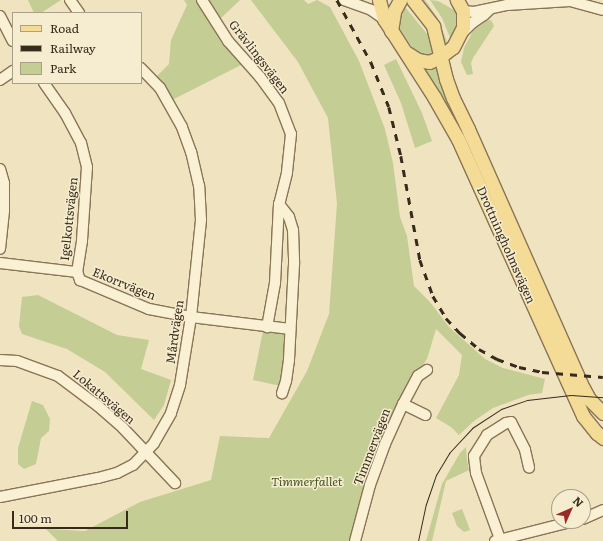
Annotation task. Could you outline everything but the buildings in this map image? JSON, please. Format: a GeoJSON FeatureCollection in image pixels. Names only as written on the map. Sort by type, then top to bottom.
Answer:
{"type":"FeatureCollection","features":[{"type":"Feature","properties":{"kind":"main road"},"geometry":{"type":"LineString","coordinates":[[379,0],[384,19],[391,31]]}},
{"type":"Feature","properties":{"kind":"main road"},"geometry":{"type":"LineString","coordinates":[[391,31],[394,11],[400,0]]}},
{"type":"Feature","properties":{"kind":"main road","name":"Drottningholmsvägen"},"geometry":{"type":"LineString","coordinates":[[413,0],[433,26],[452,98],[468,129],[583,388],[589,399],[603,413]]}},
{"type":"Feature","properties":{"kind":"main road"},"geometry":{"type":"LineString","coordinates":[[405,52],[425,62],[440,57],[453,47],[463,27],[460,6]]}},
{"type":"Feature","properties":{"kind":"main road","name":"Drottningholmsvägen"},"geometry":{"type":"LineString","coordinates":[[391,31],[434,97],[458,138],[583,416],[596,433],[603,438]]}},
{"type":"Feature","properties":{"kind":"main road","name":"Drottningholmsvägen"},"geometry":{"type":"LineString","coordinates":[[453,47],[449,56],[448,67],[468,129]]}},
{"type":"Feature","properties":{"kind":"street"},"geometry":{"type":"LineString","coordinates":[[70,0],[78,12]]}},
{"type":"Feature","properties":{"kind":"street","name":"Grävlingsvägen"},"geometry":{"type":"LineString","coordinates":[[202,0],[228,41],[260,77],[279,103],[291,134],[287,173],[279,204],[275,283],[267,327]]}},
{"type":"Feature","properties":{"kind":"street"},"geometry":{"type":"LineString","coordinates":[[344,0],[371,10],[384,19]]}},
{"type":"Feature","properties":{"kind":"street"},"geometry":{"type":"LineString","coordinates":[[460,6],[474,12],[515,4],[573,0],[603,10]]}},
{"type":"Feature","properties":{"kind":"street"},"geometry":{"type":"LineString","coordinates":[[460,35],[472,23],[490,9]]}},
{"type":"Feature","properties":{"kind":"street"},"geometry":{"type":"LineString","coordinates":[[0,16],[12,39]]}},
{"type":"Feature","properties":{"kind":"street","name":"Mårdvägen"},"geometry":{"type":"LineString","coordinates":[[0,497],[117,473],[133,465],[146,452],[161,434],[171,413],[180,385],[191,317],[201,220],[199,186],[191,152],[182,127],[160,88],[142,69]]}},
{"type":"Feature","properties":{"kind":"street"},"geometry":{"type":"LineString","coordinates":[[0,80],[12,72]]}},
{"type":"Feature","properties":{"kind":"street","name":"Igelkottsvägen"},"geometry":{"type":"LineString","coordinates":[[45,84],[65,113],[81,143],[87,167],[82,241],[77,272]]}},
{"type":"Feature","properties":{"kind":"street"},"geometry":{"type":"LineString","coordinates":[[0,169],[4,183],[4,211],[0,249]]}},
{"type":"Feature","properties":{"kind":"street"},"geometry":{"type":"LineString","coordinates":[[279,204],[290,217],[293,230],[294,264],[286,381],[282,393]]}},
{"type":"Feature","properties":{"kind":"street","name":"Ekorrvägen"},"geometry":{"type":"LineString","coordinates":[[0,263],[77,272],[80,280],[149,310],[267,327]]}},
{"type":"Feature","properties":{"kind":"street"},"geometry":{"type":"LineString","coordinates":[[267,327],[290,329]]}},
{"type":"Feature","properties":{"kind":"street","name":"Lokattsvägen"},"geometry":{"type":"LineString","coordinates":[[0,360],[17,361],[58,376],[98,406],[146,452],[175,483]]}},
{"type":"Feature","properties":{"kind":"street","name":"Timmervägen"},"geometry":{"type":"LineString","coordinates":[[355,541],[370,485],[402,404],[418,376],[427,370]]}},
{"type":"Feature","properties":{"kind":"street"},"geometry":{"type":"LineString","coordinates":[[402,404],[426,415]]}},
{"type":"Feature","properties":{"kind":"street"},"geometry":{"type":"LineString","coordinates":[[529,468],[525,450],[511,422],[506,423],[488,435],[474,456],[476,473],[498,540],[551,527]]}},
{"type":"Feature","properties":{"kind":"street"},"geometry":{"type":"LineString","coordinates":[[591,516],[603,510]]}},
{"type":"Feature","properties":{"kind":"street"},"geometry":{"type":"LineString","coordinates":[[591,518],[603,518]]}},
{"type":"Feature","properties":{"kind":"green space"},"geometry":{"type":"Polygon","coordinates":[[[28,0],[61,0],[43,12],[34,12],[28,0]]]}},
{"type":"Feature","properties":{"kind":"green space"},"geometry":{"type":"Polygon","coordinates":[[[184,0],[196,0],[222,44],[243,64],[172,100],[155,78],[169,64],[171,40],[187,5],[184,0]]]}},
{"type":"Feature","properties":{"kind":"green space"},"geometry":{"type":"Polygon","coordinates":[[[208,0],[240,0],[220,19],[208,0]]]}},
{"type":"Feature","properties":{"kind":"green space","name":"Timmerfallet"},"geometry":{"type":"Polygon","coordinates":[[[251,0],[304,0],[308,4],[317,0],[330,7],[359,61],[385,129],[393,163],[400,217],[407,236],[414,286],[430,302],[449,327],[485,359],[503,368],[545,379],[542,393],[528,395],[493,408],[474,421],[459,435],[451,427],[436,418],[459,375],[462,355],[436,329],[427,359],[417,374],[350,541],[58,541],[46,529],[85,531],[140,502],[211,480],[220,436],[269,438],[307,371],[329,314],[337,204],[328,118],[298,62],[251,0]]]}},
{"type":"Feature","properties":{"kind":"green space"},"geometry":{"type":"Polygon","coordinates":[[[421,0],[425,0],[437,17],[448,44],[443,50],[432,14],[421,0]]]}},
{"type":"Feature","properties":{"kind":"green space"},"geometry":{"type":"Polygon","coordinates":[[[430,0],[438,1],[454,10],[456,9],[458,21],[451,40],[442,18],[430,0]]]}},
{"type":"Feature","properties":{"kind":"green space"},"geometry":{"type":"Polygon","coordinates":[[[405,7],[432,40],[434,53],[433,57],[418,56],[400,29],[400,15],[405,7]]]}},
{"type":"Feature","properties":{"kind":"green space"},"geometry":{"type":"Polygon","coordinates":[[[491,20],[494,26],[473,58],[471,63],[473,74],[467,75],[461,62],[464,48],[473,31],[486,21],[491,20]]]}},
{"type":"Feature","properties":{"kind":"green space"},"geometry":{"type":"Polygon","coordinates":[[[396,59],[422,113],[432,141],[415,148],[401,103],[384,65],[396,59]]]}},
{"type":"Feature","properties":{"kind":"green space"},"geometry":{"type":"Polygon","coordinates":[[[437,65],[458,121],[456,122],[440,93],[424,71],[437,65]]]}},
{"type":"Feature","properties":{"kind":"green space"},"geometry":{"type":"Polygon","coordinates":[[[38,295],[117,335],[149,340],[141,369],[171,380],[164,405],[154,420],[105,372],[67,349],[22,334],[19,326],[22,297],[38,295]]]}},
{"type":"Feature","properties":{"kind":"green space"},"geometry":{"type":"Polygon","coordinates":[[[263,331],[287,333],[283,381],[281,386],[253,380],[263,331]]]}},
{"type":"Feature","properties":{"kind":"green space"},"geometry":{"type":"Polygon","coordinates":[[[32,401],[43,405],[50,419],[49,431],[41,438],[36,464],[24,469],[18,464],[18,448],[32,401]]]}},
{"type":"Feature","properties":{"kind":"green space"},"geometry":{"type":"Polygon","coordinates":[[[466,447],[469,470],[446,481],[432,541],[426,541],[442,484],[460,453],[466,447]]]}},
{"type":"Feature","properties":{"kind":"green space"},"geometry":{"type":"Polygon","coordinates":[[[462,509],[470,530],[464,532],[457,526],[452,513],[462,509]]]}},
{"type":"Feature","properties":{"kind":"tram line"},"geometry":{"type":"LineString","coordinates":[[418,541],[426,504],[436,475],[449,453],[472,428],[501,409],[527,400],[571,395],[603,397]]}},
{"type":"Feature","properties":{"kind":"railway"},"geometry":{"type":"LineString","coordinates":[[337,0],[371,62],[389,107],[401,156],[420,260],[433,296],[446,318],[460,333],[479,349],[497,359],[519,367],[542,372],[603,377]]}}]}
